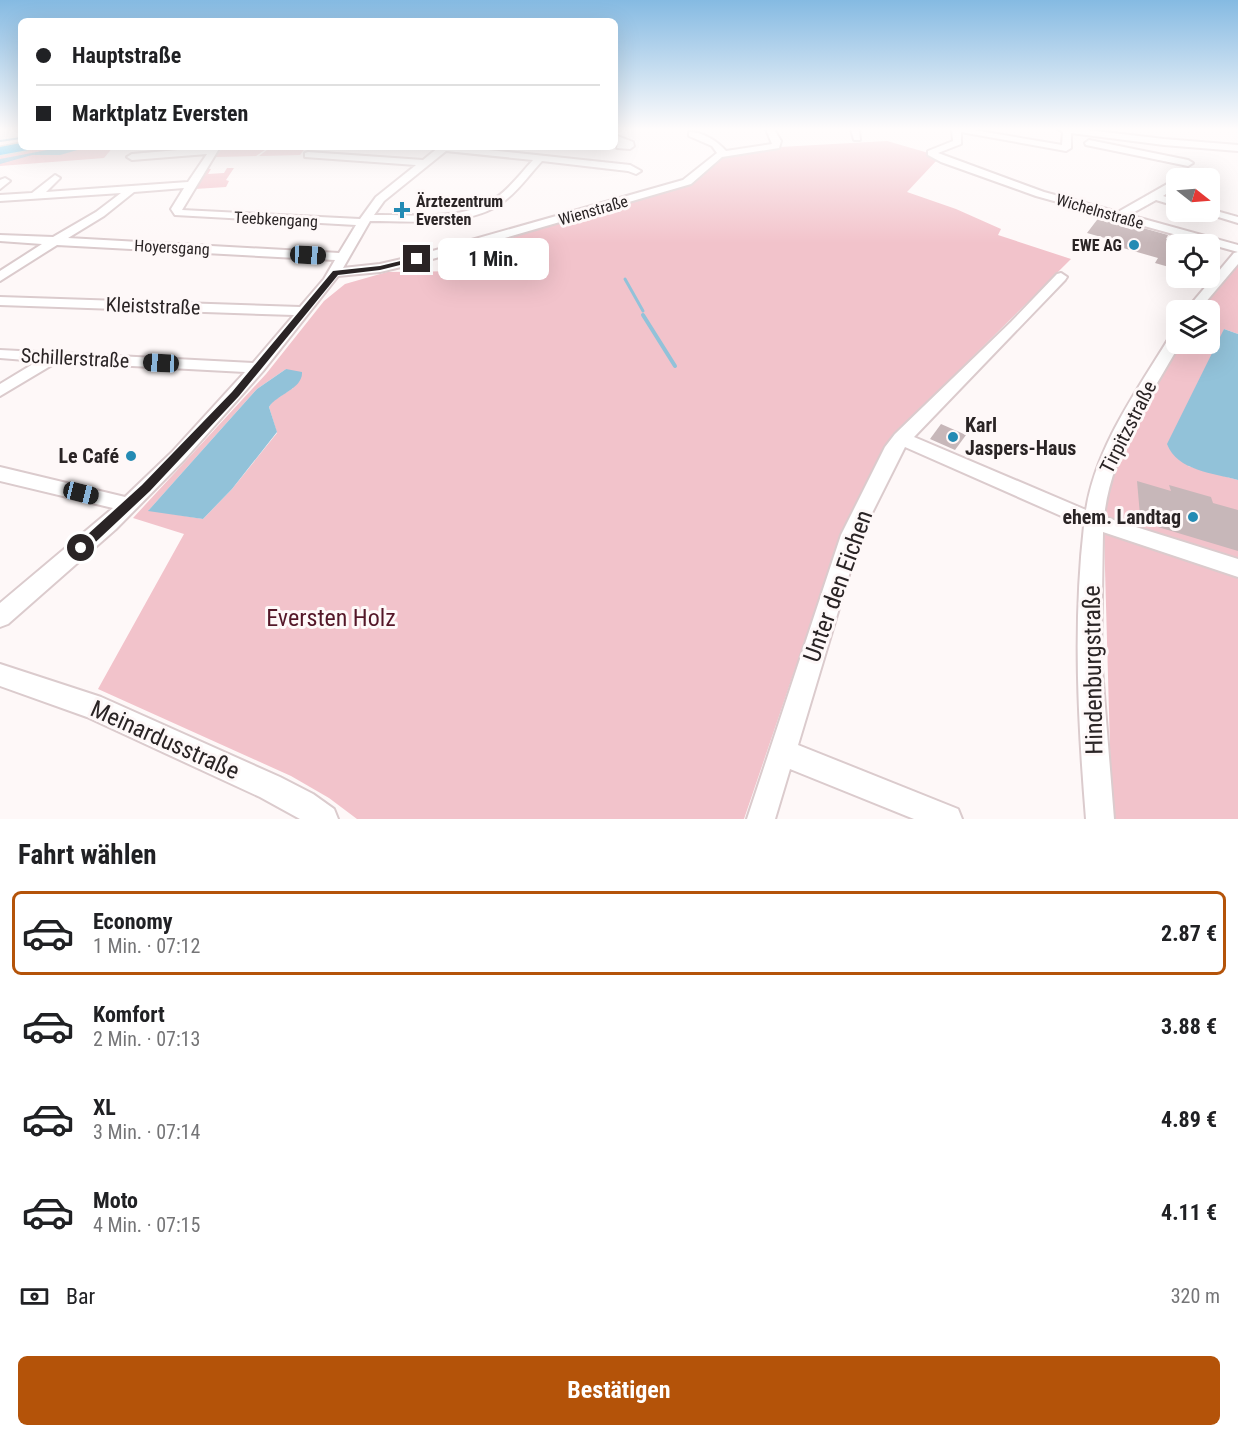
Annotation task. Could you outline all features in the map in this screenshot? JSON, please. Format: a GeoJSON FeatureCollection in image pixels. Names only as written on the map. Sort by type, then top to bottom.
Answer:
{"type":"FeatureCollection","features":[{"type":"Feature","properties":{"kind":"street"},"geometry":{"type":"LineString","coordinates":[[0,198],[190,185],[202,167]]}},
{"type":"Feature","properties":{"kind":"street"},"geometry":{"type":"LineString","coordinates":[[0,617],[129,505],[194,439],[258,368],[336,273],[364,220],[383,195],[419,167]]}},
{"type":"Feature","properties":{"kind":"street","name":"Teebkengang"},"geometry":{"type":"LineString","coordinates":[[190,185],[176,209],[179,213],[364,220],[454,215],[485,207],[499,200],[531,167]]}},
{"type":"Feature","properties":{"kind":"street"},"geometry":{"type":"LineString","coordinates":[[623,167],[636,171]]}},
{"type":"Feature","properties":{"kind":"street","name":"Wienstraße"},"geometry":{"type":"LineString","coordinates":[[336,273],[380,268],[417,259],[687,182],[697,178],[706,167]]}},
{"type":"Feature","properties":{"kind":"street","name":"Wichelnstraße"},"geometry":{"type":"LineString","coordinates":[[965,167],[1038,193],[1118,217],[1238,249]]}},
{"type":"Feature","properties":{"kind":"street"},"geometry":{"type":"LineString","coordinates":[[36,195],[55,178]]}},
{"type":"Feature","properties":{"kind":"street"},"geometry":{"type":"LineString","coordinates":[[1118,217],[1166,188]]}},
{"type":"Feature","properties":{"kind":"street"},"geometry":{"type":"LineString","coordinates":[[0,277],[50,244],[108,211],[131,189]]}},
{"type":"Feature","properties":{"kind":"street"},"geometry":{"type":"LineString","coordinates":[[1155,196],[1166,200]]}},
{"type":"Feature","properties":{"kind":"street"},"geometry":{"type":"LineString","coordinates":[[1220,215],[1238,220]]}},
{"type":"Feature","properties":{"kind":"street","name":"Hoyersgang"},"geometry":{"type":"LineString","coordinates":[[0,238],[50,244],[345,257]]}},
{"type":"Feature","properties":{"kind":"street"},"geometry":{"type":"LineString","coordinates":[[1201,300],[1238,256]]}},
{"type":"Feature","properties":{"kind":"street","name":"Unter den Eichen"},"geometry":{"type":"LineString","coordinates":[[761,819],[851,535],[894,447],[1016,326],[1061,277]]}},
{"type":"Feature","properties":{"kind":"street","name":"Kleiststraße"},"geometry":{"type":"LineString","coordinates":[[0,301],[305,311]]}},
{"type":"Feature","properties":{"kind":"street","name":"Schillerstraße"},"geometry":{"type":"LineString","coordinates":[[0,354],[258,368]]}},
{"type":"Feature","properties":{"kind":"street","name":"Tirpitzstraße"},"geometry":{"type":"LineString","coordinates":[[1095,522],[1100,485],[1108,460],[1167,354]]}},
{"type":"Feature","properties":{"kind":"street"},"geometry":{"type":"LineString","coordinates":[[0,391],[54,357]]}},
{"type":"Feature","properties":{"kind":"street"},"geometry":{"type":"LineString","coordinates":[[901,438],[1095,522],[1238,568]]}},
{"type":"Feature","properties":{"kind":"street"},"geometry":{"type":"LineString","coordinates":[[0,474],[129,505]]}},
{"type":"Feature","properties":{"kind":"street","name":"Hindenburgstraße"},"geometry":{"type":"LineString","coordinates":[[1095,522],[1089,586],[1090,693],[1092,742],[1100,819]]}},
{"type":"Feature","properties":{"kind":"street","name":"Meinardusstraße"},"geometry":{"type":"LineString","coordinates":[[0,675],[102,711],[270,787],[303,804],[324,819]]}},
{"type":"Feature","properties":{"kind":"street"},"geometry":{"type":"LineString","coordinates":[[782,753],[948,819]]}},
{"type":"Feature","properties":{"kind":"green space","name":"Eversten Holz"},"geometry":{"type":"Polygon","coordinates":[[[702,167],[930,167],[907,192],[956,209],[1001,229],[998,235],[1071,259],[893,436],[857,504],[795,669],[744,819],[357,819],[329,798],[291,776],[98,689],[184,534],[133,518],[266,374],[324,301],[345,284],[387,272],[542,270],[510,234],[677,185],[702,167]],[[286,369],[257,389],[149,510],[203,519],[232,489],[277,433],[269,407],[273,401],[293,388],[286,369]]]}},
{"type":"Feature","properties":{"kind":"green space"},"geometry":{"type":"Polygon","coordinates":[[[227,168],[234,168],[226,180],[229,181],[226,187],[195,189],[208,169],[211,169],[208,174],[224,173],[227,168]]]}},
{"type":"Feature","properties":{"kind":"green space"},"geometry":{"type":"Polygon","coordinates":[[[1238,256],[1238,334],[1224,329],[1220,344],[1220,300],[1201,300],[1211,288],[1220,288],[1220,277],[1238,256]]]}},
{"type":"Feature","properties":{"kind":"green space"},"geometry":{"type":"Polygon","coordinates":[[[1171,354],[1217,354],[1188,466],[1238,480],[1238,568],[1095,522],[1100,485],[1171,354]]]}},
{"type":"Feature","properties":{"kind":"green space"},"geometry":{"type":"Polygon","coordinates":[[[1113,533],[1238,574],[1238,819],[1112,819],[1104,534],[1113,533]]]}},
{"type":"Feature","properties":{"kind":"water"},"geometry":{"type":"Polygon","coordinates":[[[1224,329],[1238,334],[1238,480],[1197,470],[1179,460],[1167,444],[1212,354],[1220,354],[1220,337],[1224,329]]]}},
{"type":"Feature","properties":{"kind":"water"},"geometry":{"type":"Polygon","coordinates":[[[286,369],[302,372],[298,383],[269,407],[277,432],[232,489],[203,519],[148,511],[257,389],[286,369]]]}},
{"type":"Feature","properties":{"kind":"building"},"geometry":{"type":"Polygon","coordinates":[[[1100,216],[1166,234],[1166,266],[1155,263],[1158,258],[1116,246],[1119,242],[1087,233],[1100,216]]]}},
{"type":"Feature","properties":{"kind":"building","name":"Karl Jaspers-Haus"},"geometry":{"type":"Polygon","coordinates":[[[941,424],[966,435],[955,450],[930,439],[941,424]]]}},
{"type":"Feature","properties":{"kind":"building","name":"ehem. Landtag"},"geometry":{"type":"Polygon","coordinates":[[[1137,481],[1171,491],[1169,485],[1211,497],[1213,503],[1238,510],[1238,551],[1158,527],[1157,520],[1140,515],[1137,481]]]}},
{"type":"Feature","properties":{"kind":"waterway"},"geometry":{"type":"LineString","coordinates":[[625,279],[643,311]]}},
{"type":"Feature","properties":{"kind":"waterway"},"geometry":{"type":"LineString","coordinates":[[643,315],[675,366]]}},
{"type":"Feature","properties":{"kind":"place","name":"Ärztezentrum Eversten"},"geometry":{"type":"Point","coordinates":[402,210]}},
{"type":"Feature","properties":{"kind":"place","name":"EWE AG"},"geometry":{"type":"Point","coordinates":[1134,245]}},
{"type":"Feature","properties":{"kind":"place","name":"Karl Jaspers-Haus"},"geometry":{"type":"Point","coordinates":[953,437]}},
{"type":"Feature","properties":{"kind":"place","name":"Le Café"},"geometry":{"type":"Point","coordinates":[131,456]}},
{"type":"Feature","properties":{"kind":"place","name":"ehem. Landtag"},"geometry":{"type":"Point","coordinates":[1193,517]}},
{"type":"Feature","properties":{"kind":"route"},"geometry":{"type":"LineString","coordinates":[[81,548],[109,524],[178,456],[235,394],[336,273],[380,268],[417,259]]}}]}
